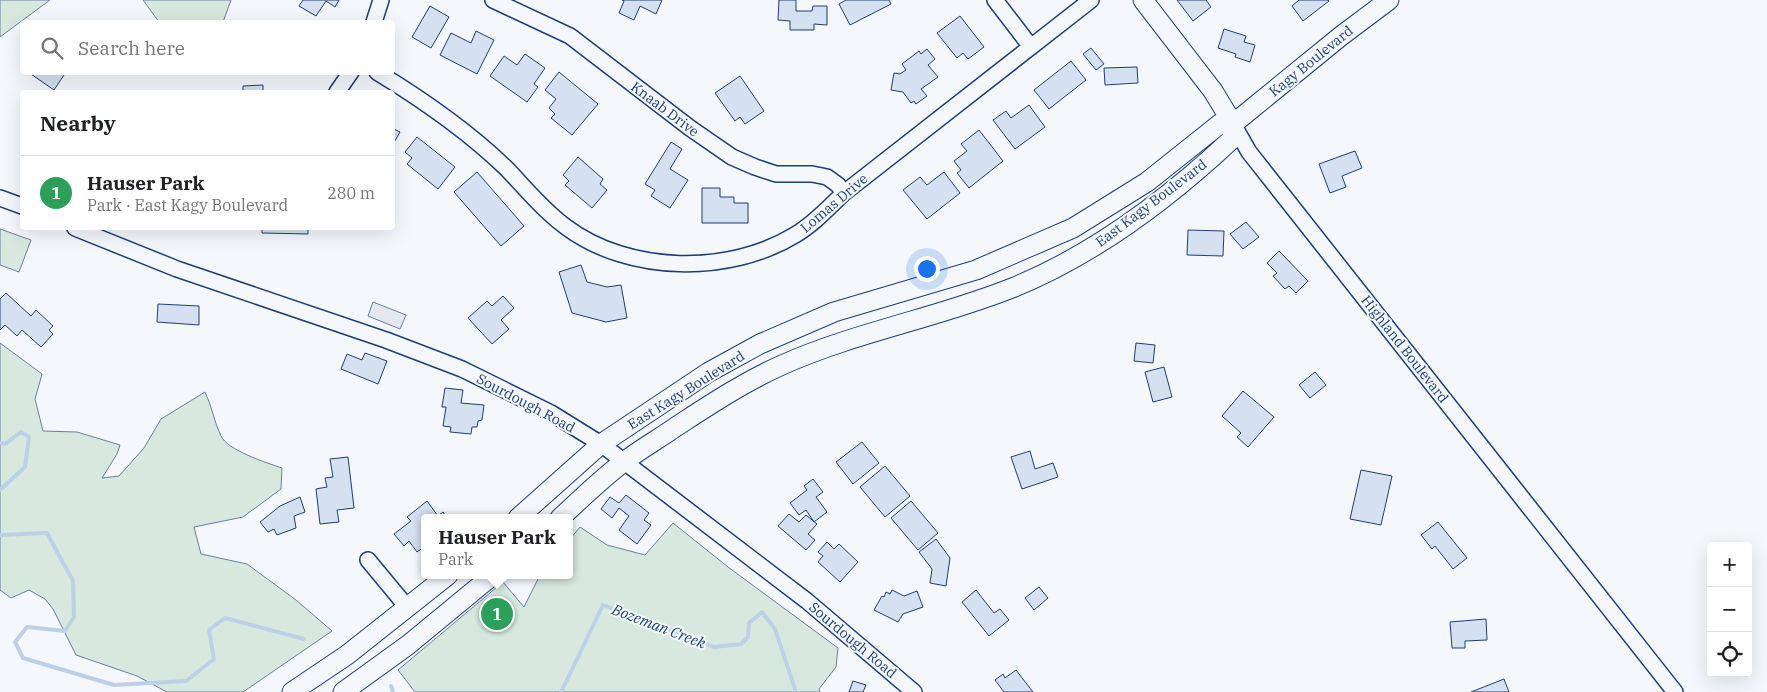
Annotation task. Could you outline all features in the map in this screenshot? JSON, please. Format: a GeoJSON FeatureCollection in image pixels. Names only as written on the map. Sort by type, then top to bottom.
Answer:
{"type":"FeatureCollection","features":[{"type":"Feature","properties":{"kind":"main road","name":"Highland Boulevard"},"geometry":{"type":"LineString","coordinates":[[1144,0],[1213,91],[1233,124]]}},
{"type":"Feature","properties":{"kind":"main road","name":"Kagy Boulevard"},"geometry":{"type":"LineString","coordinates":[[1233,124],[1341,36],[1390,0]]}},
{"type":"Feature","properties":{"kind":"main road","name":"East Kagy Boulevard"},"geometry":{"type":"LineString","coordinates":[[522,514],[601,444],[709,372],[760,344],[834,312],[976,270],[1074,228],[1147,182],[1221,123],[1233,124],[1232,139],[1216,155],[1153,205],[1086,252],[1012,288],[818,350],[780,366],[730,391],[624,462],[565,514]]}},
{"type":"Feature","properties":{"kind":"main road"},"geometry":{"type":"LineString","coordinates":[[292,692],[347,655],[443,579]]}},
{"type":"Feature","properties":{"kind":"main road"},"geometry":{"type":"LineString","coordinates":[[343,692],[408,645],[487,579]]}},
{"type":"Feature","properties":{"kind":"street"},"geometry":{"type":"LineString","coordinates":[[375,20],[381,0]]}},
{"type":"Feature","properties":{"kind":"street","name":"Knaab Drive"},"geometry":{"type":"LineString","coordinates":[[493,0],[570,36],[690,128],[732,157],[776,174],[812,174],[827,178],[838,185],[844,193]]}},
{"type":"Feature","properties":{"kind":"street"},"geometry":{"type":"LineString","coordinates":[[995,0],[1031,47]]}},
{"type":"Feature","properties":{"kind":"street","name":"Lomas Drive"},"geometry":{"type":"LineString","coordinates":[[382,75],[419,98],[462,129],[507,170],[540,205],[567,228],[598,245],[636,258],[674,264],[716,262],[761,251],[793,236],[808,226],[844,193],[1091,0]]}},
{"type":"Feature","properties":{"kind":"street"},"geometry":{"type":"LineString","coordinates":[[338,90],[349,75]]}},
{"type":"Feature","properties":{"kind":"street","name":"Highland Boulevard"},"geometry":{"type":"LineString","coordinates":[[1233,124],[1249,152],[1675,692]]}},
{"type":"Feature","properties":{"kind":"street"},"geometry":{"type":"LineString","coordinates":[[0,198],[20,205]]}},
{"type":"Feature","properties":{"kind":"street","name":"Sourdough Road"},"geometry":{"type":"LineString","coordinates":[[80,230],[177,269],[386,340],[462,369],[550,413],[601,444],[807,601],[914,692]]}},
{"type":"Feature","properties":{"kind":"street"},"geometry":{"type":"LineString","coordinates":[[368,560],[407,607]]}},
{"type":"Feature","properties":{"kind":"shaded area"},"geometry":{"type":"Polygon","coordinates":[[[0,0],[50,0],[23,20],[20,20],[20,22],[0,37],[0,0]]]}},
{"type":"Feature","properties":{"kind":"shaded area"},"geometry":{"type":"Polygon","coordinates":[[[143,0],[231,0],[224,20],[158,20],[143,0]]]}},
{"type":"Feature","properties":{"kind":"shaded area"},"geometry":{"type":"Polygon","coordinates":[[[0,229],[31,240],[19,272],[0,265],[0,229]]]}},
{"type":"Feature","properties":{"kind":"shaded area"},"geometry":{"type":"Polygon","coordinates":[[[373,302],[406,315],[400,329],[368,316],[373,302]]]}},
{"type":"Feature","properties":{"kind":"shaded area"},"geometry":{"type":"Polygon","coordinates":[[[0,343],[42,374],[35,399],[43,431],[77,432],[120,445],[117,454],[102,478],[119,476],[144,448],[161,419],[205,392],[221,436],[225,441],[239,451],[282,468],[281,489],[243,517],[194,527],[201,554],[247,564],[296,600],[332,631],[243,692],[167,692],[137,676],[76,655],[53,609],[45,599],[29,590],[11,598],[0,590],[0,343]]]}},
{"type":"Feature","properties":{"kind":"shaded area"},"geometry":{"type":"Polygon","coordinates":[[[673,523],[728,567],[838,648],[836,667],[819,689],[820,692],[415,692],[398,670],[503,582],[524,607],[538,579],[573,579],[573,535],[580,527],[607,545],[645,555],[673,523]]]}},
{"type":"Feature","properties":{"kind":"building"},"geometry":{"type":"Polygon","coordinates":[[[303,0],[339,0],[335,7],[326,1],[316,16],[299,6],[303,0]]]}},
{"type":"Feature","properties":{"kind":"building"},"geometry":{"type":"Polygon","coordinates":[[[622,0],[662,0],[656,14],[640,6],[634,20],[619,13],[624,1],[622,0]]]}},
{"type":"Feature","properties":{"kind":"building"},"geometry":{"type":"Polygon","coordinates":[[[779,0],[796,0],[796,11],[812,11],[813,6],[827,6],[827,25],[814,24],[814,30],[790,30],[790,21],[778,20],[779,0]]]}},
{"type":"Feature","properties":{"kind":"building"},"geometry":{"type":"Polygon","coordinates":[[[846,0],[889,0],[891,4],[850,25],[839,4],[846,0]]]}},
{"type":"Feature","properties":{"kind":"building"},"geometry":{"type":"Polygon","coordinates":[[[1177,0],[1206,0],[1211,7],[1193,21],[1177,0]]]}},
{"type":"Feature","properties":{"kind":"building"},"geometry":{"type":"Polygon","coordinates":[[[1299,0],[1329,1],[1303,21],[1292,6],[1299,0]]]}},
{"type":"Feature","properties":{"kind":"building"},"geometry":{"type":"Polygon","coordinates":[[[430,6],[449,17],[431,48],[412,37],[430,6]]]}},
{"type":"Feature","properties":{"kind":"building"},"geometry":{"type":"Polygon","coordinates":[[[960,16],[984,47],[968,59],[963,53],[957,58],[937,33],[960,16]]]}},
{"type":"Feature","properties":{"kind":"building"},"geometry":{"type":"Polygon","coordinates":[[[1224,29],[1246,36],[1244,42],[1255,45],[1250,62],[1235,57],[1236,54],[1218,48],[1224,29]]]}},
{"type":"Feature","properties":{"kind":"building"},"geometry":{"type":"Polygon","coordinates":[[[476,31],[494,40],[477,74],[440,55],[451,33],[471,43],[476,31]]]}},
{"type":"Feature","properties":{"kind":"building"},"geometry":{"type":"Polygon","coordinates":[[[1091,48],[1104,64],[1096,70],[1083,54],[1091,48]]]}},
{"type":"Feature","properties":{"kind":"building"},"geometry":{"type":"Polygon","coordinates":[[[927,49],[935,59],[928,65],[938,77],[921,89],[927,96],[916,104],[914,101],[911,103],[903,92],[891,90],[894,73],[900,74],[906,70],[902,64],[919,51],[921,54],[927,49]]]}},
{"type":"Feature","properties":{"kind":"building"},"geometry":{"type":"Polygon","coordinates":[[[525,54],[545,68],[534,84],[538,87],[527,102],[490,76],[504,56],[517,65],[525,54]]]}},
{"type":"Feature","properties":{"kind":"building"},"geometry":{"type":"Polygon","coordinates":[[[1071,61],[1086,80],[1049,109],[1034,90],[1071,61]]]}},
{"type":"Feature","properties":{"kind":"building"},"geometry":{"type":"Polygon","coordinates":[[[1137,67],[1138,83],[1105,85],[1104,68],[1137,67]]]}},
{"type":"Feature","properties":{"kind":"building"},"geometry":{"type":"Polygon","coordinates":[[[559,72],[598,104],[572,135],[551,118],[555,114],[549,108],[556,99],[545,90],[559,72]]]}},
{"type":"Feature","properties":{"kind":"building"},"geometry":{"type":"Polygon","coordinates":[[[32,75],[64,75],[54,90],[32,75]]]}},
{"type":"Feature","properties":{"kind":"building"},"geometry":{"type":"Polygon","coordinates":[[[740,76],[764,111],[745,124],[740,117],[735,121],[715,93],[740,76]]]}},
{"type":"Feature","properties":{"kind":"building"},"geometry":{"type":"Polygon","coordinates":[[[263,85],[263,90],[243,90],[243,86],[263,85]]]}},
{"type":"Feature","properties":{"kind":"building"},"geometry":{"type":"Polygon","coordinates":[[[1029,105],[1045,127],[1015,149],[993,120],[1006,111],[1011,118],[1029,105]]]}},
{"type":"Feature","properties":{"kind":"building"},"geometry":{"type":"Polygon","coordinates":[[[395,130],[400,132],[395,141],[395,130]]]}},
{"type":"Feature","properties":{"kind":"building"},"geometry":{"type":"Polygon","coordinates":[[[979,130],[1003,161],[969,188],[957,173],[961,170],[954,161],[967,151],[961,144],[979,130]]]}},
{"type":"Feature","properties":{"kind":"building"},"geometry":{"type":"Polygon","coordinates":[[[417,137],[455,167],[438,189],[407,164],[412,158],[405,152],[417,137]]]}},
{"type":"Feature","properties":{"kind":"building"},"geometry":{"type":"Polygon","coordinates":[[[671,142],[682,149],[670,169],[688,180],[670,208],[651,196],[655,190],[645,184],[671,142]]]}},
{"type":"Feature","properties":{"kind":"building"},"geometry":{"type":"Polygon","coordinates":[[[1355,151],[1362,168],[1342,176],[1346,187],[1330,193],[1319,164],[1355,151]]]}},
{"type":"Feature","properties":{"kind":"building"},"geometry":{"type":"Polygon","coordinates":[[[578,157],[603,179],[600,184],[607,190],[592,208],[565,185],[569,181],[563,175],[578,157]]]}},
{"type":"Feature","properties":{"kind":"building"},"geometry":{"type":"Polygon","coordinates":[[[477,172],[524,226],[501,246],[454,192],[477,172]]]}},
{"type":"Feature","properties":{"kind":"building"},"geometry":{"type":"Polygon","coordinates":[[[944,172],[960,193],[927,219],[903,190],[920,177],[927,185],[944,172]]]}},
{"type":"Feature","properties":{"kind":"building"},"geometry":{"type":"Polygon","coordinates":[[[702,188],[720,188],[720,197],[734,197],[734,203],[748,203],[748,223],[702,223],[702,188]]]}},
{"type":"Feature","properties":{"kind":"building"},"geometry":{"type":"Polygon","coordinates":[[[1246,222],[1259,237],[1243,249],[1230,234],[1246,222]]]}},
{"type":"Feature","properties":{"kind":"building"},"geometry":{"type":"Polygon","coordinates":[[[262,230],[308,230],[308,234],[262,233],[262,230]]]}},
{"type":"Feature","properties":{"kind":"building"},"geometry":{"type":"Polygon","coordinates":[[[1188,230],[1224,231],[1223,256],[1187,255],[1188,230]]]}},
{"type":"Feature","properties":{"kind":"building"},"geometry":{"type":"Polygon","coordinates":[[[1279,251],[1308,281],[1296,293],[1289,286],[1285,289],[1273,276],[1277,273],[1267,263],[1279,251]]]}},
{"type":"Feature","properties":{"kind":"building"},"geometry":{"type":"Polygon","coordinates":[[[581,265],[587,282],[607,287],[621,285],[627,318],[606,322],[572,313],[559,272],[581,265]]]}},
{"type":"Feature","properties":{"kind":"building"},"geometry":{"type":"Polygon","coordinates":[[[6,293],[31,316],[36,310],[53,326],[49,330],[53,334],[41,347],[22,330],[17,336],[5,325],[0,330],[0,299],[6,293]]]}},
{"type":"Feature","properties":{"kind":"building"},"geometry":{"type":"Polygon","coordinates":[[[503,296],[514,308],[501,320],[509,329],[492,344],[468,318],[487,301],[492,306],[503,296]]]}},
{"type":"Feature","properties":{"kind":"building"},"geometry":{"type":"Polygon","coordinates":[[[158,304],[199,306],[199,325],[157,322],[158,304]]]}},
{"type":"Feature","properties":{"kind":"building"},"geometry":{"type":"Polygon","coordinates":[[[1136,343],[1155,345],[1153,363],[1134,361],[1136,343]]]}},
{"type":"Feature","properties":{"kind":"building"},"geometry":{"type":"Polygon","coordinates":[[[365,353],[387,361],[378,384],[341,369],[347,354],[362,360],[365,353]]]}},
{"type":"Feature","properties":{"kind":"building"},"geometry":{"type":"Polygon","coordinates":[[[1164,367],[1172,397],[1153,402],[1145,372],[1164,367]]]}},
{"type":"Feature","properties":{"kind":"building"},"geometry":{"type":"Polygon","coordinates":[[[1315,372],[1326,385],[1310,398],[1299,385],[1315,372]]]}},
{"type":"Feature","properties":{"kind":"building"},"geometry":{"type":"Polygon","coordinates":[[[445,388],[463,390],[461,403],[484,405],[482,420],[478,421],[477,427],[472,427],[471,434],[450,432],[451,427],[443,426],[446,407],[442,407],[445,388]]]}},
{"type":"Feature","properties":{"kind":"building"},"geometry":{"type":"Polygon","coordinates":[[[1243,391],[1274,417],[1248,447],[1237,437],[1241,433],[1222,416],[1243,391]]]}},
{"type":"Feature","properties":{"kind":"building"},"geometry":{"type":"Polygon","coordinates":[[[862,442],[879,463],[853,484],[836,462],[862,442]]]}},
{"type":"Feature","properties":{"kind":"building"},"geometry":{"type":"Polygon","coordinates":[[[1030,451],[1035,469],[1053,463],[1058,477],[1022,489],[1011,457],[1030,451]]]}},
{"type":"Feature","properties":{"kind":"building"},"geometry":{"type":"Polygon","coordinates":[[[348,457],[354,508],[337,510],[339,522],[320,524],[316,489],[327,487],[325,478],[333,477],[330,459],[348,457]]]}},
{"type":"Feature","properties":{"kind":"building"},"geometry":{"type":"Polygon","coordinates":[[[885,466],[910,496],[885,517],[860,487],[885,466]]]}},
{"type":"Feature","properties":{"kind":"building"},"geometry":{"type":"Polygon","coordinates":[[[1361,470],[1392,476],[1381,525],[1350,519],[1361,470]]]}},
{"type":"Feature","properties":{"kind":"building"},"geometry":{"type":"Polygon","coordinates":[[[813,479],[823,492],[816,497],[827,512],[814,522],[806,510],[799,515],[790,503],[807,490],[804,486],[813,479]]]}},
{"type":"Feature","properties":{"kind":"building"},"geometry":{"type":"Polygon","coordinates":[[[626,495],[649,513],[644,520],[651,525],[637,544],[619,530],[629,516],[619,508],[612,518],[601,509],[610,497],[619,503],[626,495]]]}},
{"type":"Feature","properties":{"kind":"building"},"geometry":{"type":"Polygon","coordinates":[[[300,497],[305,512],[294,516],[296,528],[277,535],[274,529],[268,532],[260,522],[280,506],[300,497]]]}},
{"type":"Feature","properties":{"kind":"building"},"geometry":{"type":"Polygon","coordinates":[[[427,501],[437,514],[421,514],[421,549],[417,552],[409,541],[404,546],[394,534],[411,521],[407,517],[427,501]]]}},
{"type":"Feature","properties":{"kind":"building"},"geometry":{"type":"Polygon","coordinates":[[[911,501],[938,533],[918,550],[891,518],[911,501]]]}},
{"type":"Feature","properties":{"kind":"building"},"geometry":{"type":"Polygon","coordinates":[[[789,514],[799,522],[806,515],[817,524],[808,534],[815,540],[806,550],[778,526],[789,514]]]}},
{"type":"Feature","properties":{"kind":"building"},"geometry":{"type":"Polygon","coordinates":[[[1438,522],[1467,558],[1453,569],[1435,546],[1432,549],[1421,535],[1438,522]]]}},
{"type":"Feature","properties":{"kind":"building"},"geometry":{"type":"Polygon","coordinates":[[[936,539],[950,558],[946,586],[930,583],[932,569],[919,552],[936,539]]]}},
{"type":"Feature","properties":{"kind":"building"},"geometry":{"type":"Polygon","coordinates":[[[827,542],[834,549],[839,544],[858,562],[840,582],[818,562],[823,556],[818,552],[827,542]]]}},
{"type":"Feature","properties":{"kind":"building"},"geometry":{"type":"Polygon","coordinates":[[[1039,587],[1048,598],[1034,610],[1025,598],[1039,587]]]}},
{"type":"Feature","properties":{"kind":"building"},"geometry":{"type":"Polygon","coordinates":[[[892,590],[904,596],[917,591],[923,607],[903,614],[898,622],[874,610],[882,596],[884,597],[886,592],[890,594],[892,590]]]}},
{"type":"Feature","properties":{"kind":"building"},"geometry":{"type":"Polygon","coordinates":[[[976,590],[994,613],[1000,609],[1009,620],[989,636],[962,602],[976,590]]]}},
{"type":"Feature","properties":{"kind":"building"},"geometry":{"type":"Polygon","coordinates":[[[1486,619],[1487,640],[1465,641],[1465,648],[1452,648],[1450,622],[1486,619]]]}},
{"type":"Feature","properties":{"kind":"building"},"geometry":{"type":"Polygon","coordinates":[[[1016,670],[1033,692],[1004,692],[995,680],[1003,674],[1005,678],[1016,670]]]}},
{"type":"Feature","properties":{"kind":"building"},"geometry":{"type":"Polygon","coordinates":[[[1504,679],[1509,692],[1471,692],[1504,679]]]}},
{"type":"Feature","properties":{"kind":"building"},"geometry":{"type":"Polygon","coordinates":[[[853,681],[866,685],[863,692],[849,692],[853,681]]]}},
{"type":"Feature","properties":{"kind":"waterway","name":"Bozeman Creek"},"geometry":{"type":"LineString","coordinates":[[0,443],[5,444],[21,432],[29,437],[25,467],[0,490]]}},
{"type":"Feature","properties":{"kind":"waterway","name":"Bozeman Creek"},"geometry":{"type":"LineString","coordinates":[[0,535],[47,533],[73,581],[74,617],[65,631],[27,627],[15,642],[23,658],[114,685],[186,681],[214,659],[209,630],[225,618],[304,639]]}},
{"type":"Feature","properties":{"kind":"waterway","name":"Bozeman Creek"},"geometry":{"type":"LineString","coordinates":[[561,692],[603,605],[714,647],[741,644],[748,637],[749,623],[762,612],[775,629],[796,692]]}},
{"type":"Feature","properties":{"kind":"waterway","name":"Bozeman Creek"},"geometry":{"type":"LineString","coordinates":[[391,686],[393,692]]}},
{"type":"Feature","properties":{"kind":"place","name":"Hauser Park"},"geometry":{"type":"Point","coordinates":[497,614]}}]}
